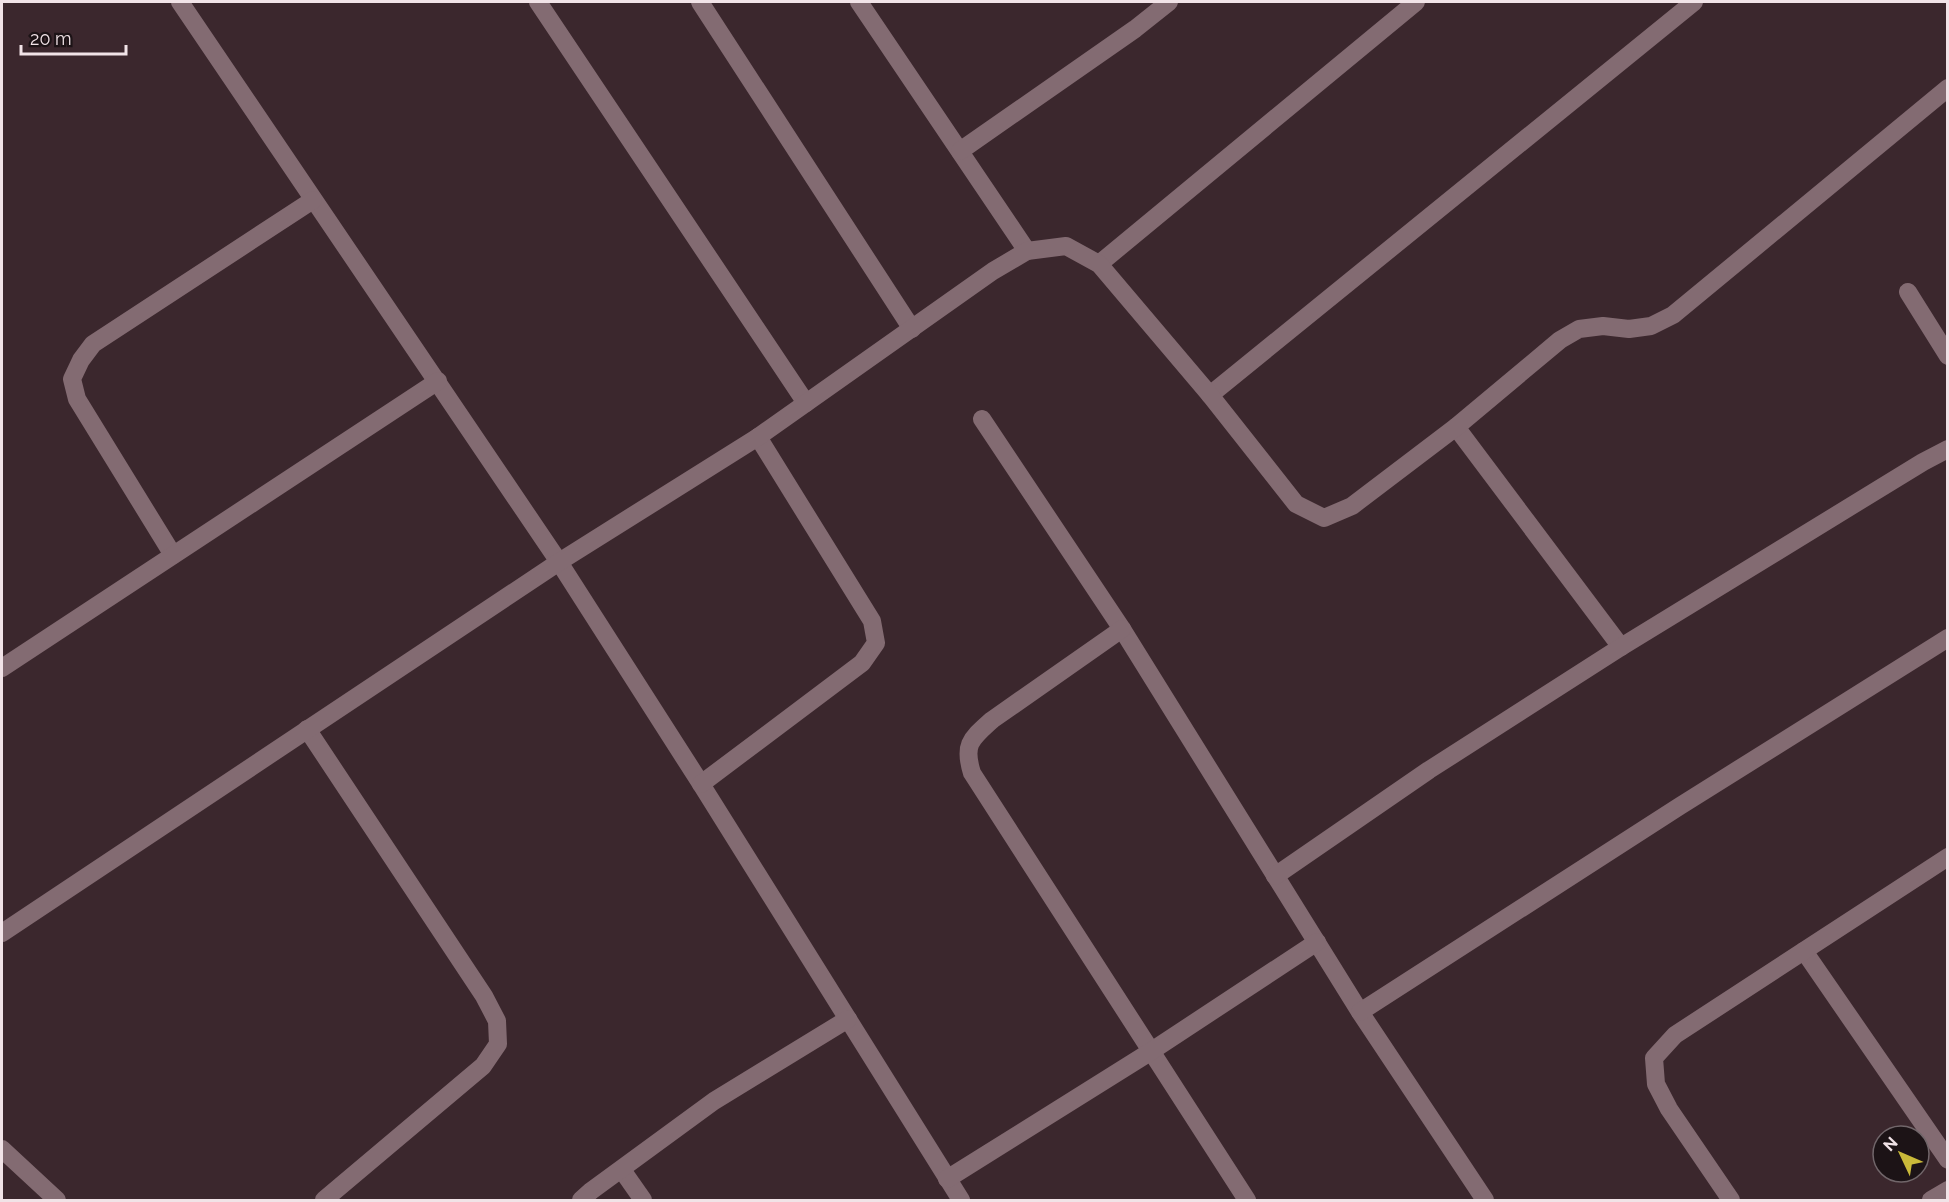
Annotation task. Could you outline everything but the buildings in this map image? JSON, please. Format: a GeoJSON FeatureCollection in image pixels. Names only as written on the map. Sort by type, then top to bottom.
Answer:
{"type":"FeatureCollection","features":[{"type":"Feature","properties":{"kind":"street"},"geometry":{"type":"LineString","coordinates":[[180,2],[559,562],[961,1200]]}},
{"type":"Feature","properties":{"kind":"street"},"geometry":{"type":"LineString","coordinates":[[538,2],[806,403]]}},
{"type":"Feature","properties":{"kind":"street"},"geometry":{"type":"LineString","coordinates":[[699,2],[912,329]]}},
{"type":"Feature","properties":{"kind":"street"},"geometry":{"type":"LineString","coordinates":[[860,2],[1027,251]]}},
{"type":"Feature","properties":{"kind":"street"},"geometry":{"type":"LineString","coordinates":[[960,151],[1125,36],[1169,2]]}},
{"type":"Feature","properties":{"kind":"street"},"geometry":{"type":"LineString","coordinates":[[1099,264],[1416,2]]}},
{"type":"Feature","properties":{"kind":"street"},"geometry":{"type":"LineString","coordinates":[[1210,395],[1694,2]]}},
{"type":"Feature","properties":{"kind":"street"},"geometry":{"type":"LineString","coordinates":[[2,933],[559,562],[758,437],[993,271],[1027,251],[1066,246],[1099,264],[1210,395],[1296,504],[1324,518],[1353,506],[1456,427],[1560,340],[1579,329],[1603,326],[1629,329],[1652,326],[1673,315],[1947,88]]}},
{"type":"Feature","properties":{"kind":"street"},"geometry":{"type":"LineString","coordinates":[[173,555],[77,399],[72,379],[81,360],[93,344],[313,200]]}},
{"type":"Feature","properties":{"kind":"street"},"geometry":{"type":"LineString","coordinates":[[1908,292],[1947,356]]}},
{"type":"Feature","properties":{"kind":"street"},"geometry":{"type":"LineString","coordinates":[[2,668],[438,381]]}},
{"type":"Feature","properties":{"kind":"street"},"geometry":{"type":"LineString","coordinates":[[982,419],[1122,629],[1360,1012],[1481,1199]]}},
{"type":"Feature","properties":{"kind":"street"},"geometry":{"type":"LineString","coordinates":[[1456,427],[1621,647]]}},
{"type":"Feature","properties":{"kind":"street"},"geometry":{"type":"LineString","coordinates":[[701,784],[862,663],[876,643],[872,621],[758,437]]}},
{"type":"Feature","properties":{"kind":"street"},"geometry":{"type":"LineString","coordinates":[[1275,876],[1429,770],[1621,647],[1947,449]]}},
{"type":"Feature","properties":{"kind":"street"},"geometry":{"type":"LineString","coordinates":[[1122,629],[992,720],[973,738],[967,755],[972,773],[1247,1200]]}},
{"type":"Feature","properties":{"kind":"street"},"geometry":{"type":"LineString","coordinates":[[1360,1012],[1947,638]]}},
{"type":"Feature","properties":{"kind":"street"},"geometry":{"type":"LineString","coordinates":[[307,729],[484,996],[497,1021],[498,1044],[483,1066],[324,1200]]}},
{"type":"Feature","properties":{"kind":"street"},"geometry":{"type":"LineString","coordinates":[[1731,1200],[1660,1092],[1656,1084],[1654,1058],[1675,1035],[1947,857]]}},
{"type":"Feature","properties":{"kind":"street"},"geometry":{"type":"LineString","coordinates":[[947,1179],[1150,1052],[1317,942]]}},
{"type":"Feature","properties":{"kind":"street"},"geometry":{"type":"LineString","coordinates":[[1804,951],[1947,1160]]}},
{"type":"Feature","properties":{"kind":"street"},"geometry":{"type":"LineString","coordinates":[[582,1200],[591,1191],[714,1101],[848,1019]]}},
{"type":"Feature","properties":{"kind":"street"},"geometry":{"type":"LineString","coordinates":[[2,1149],[57,1200]]}},
{"type":"Feature","properties":{"kind":"street"},"geometry":{"type":"LineString","coordinates":[[622,1170],[642,1200]]}},
{"type":"Feature","properties":{"kind":"street"},"geometry":{"type":"LineString","coordinates":[[1931,1200],[1947,1190]]}}]}
